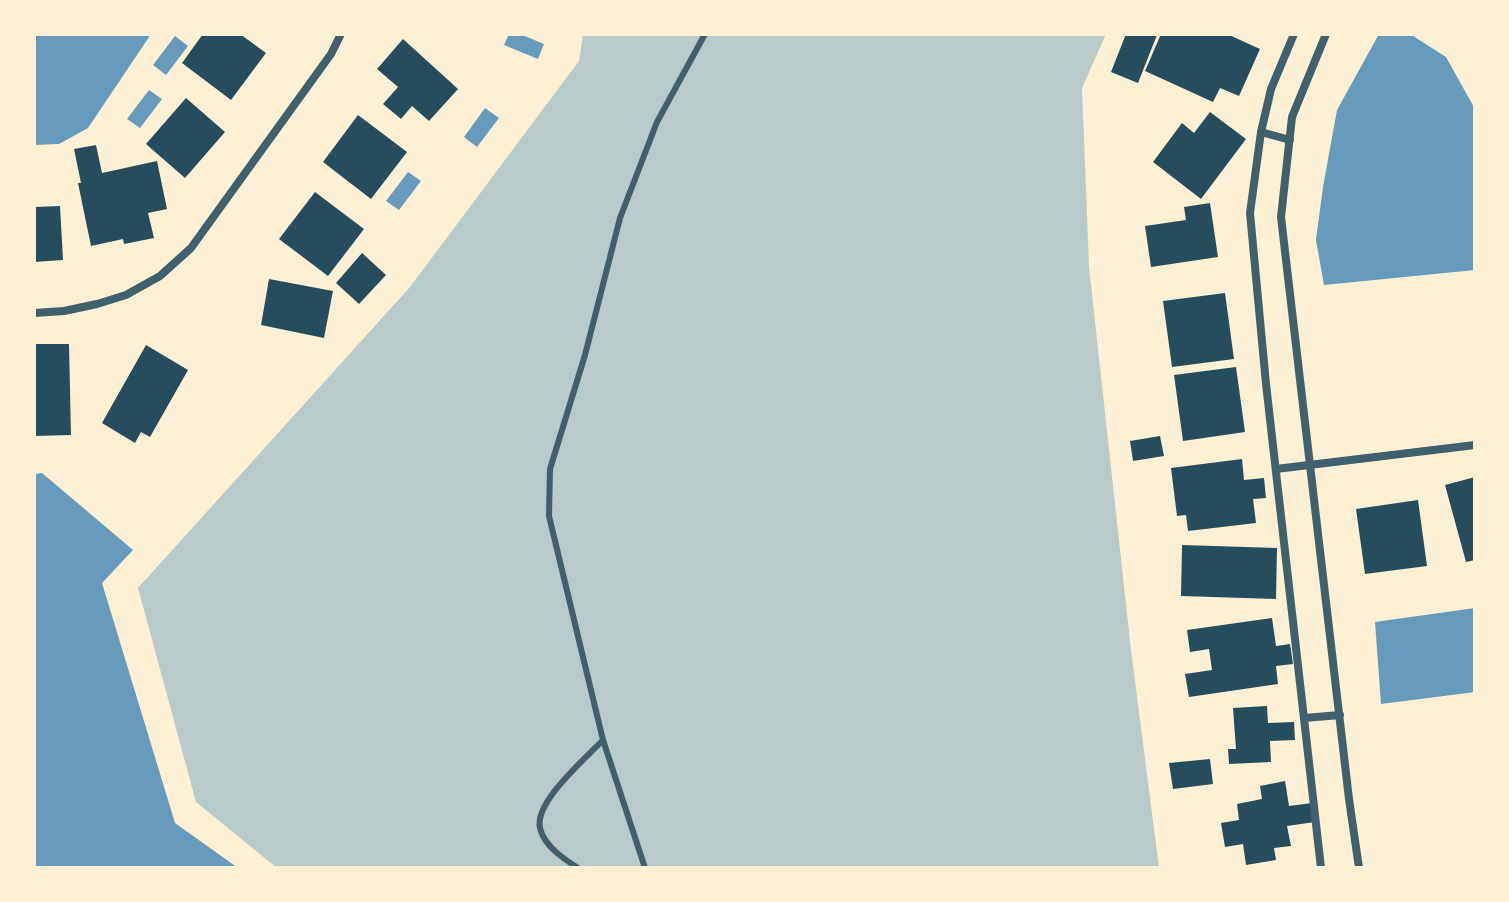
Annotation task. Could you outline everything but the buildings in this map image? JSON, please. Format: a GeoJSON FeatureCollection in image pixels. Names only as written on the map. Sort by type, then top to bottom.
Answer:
{"type":"FeatureCollection","features":[{"type":"Feature","properties":{"kind":"street"},"geometry":{"type":"LineString","coordinates":[[34,313],[64,311],[126,295],[160,276],[191,248],[331,54],[341,34]]}},
{"type":"Feature","properties":{"kind":"street"},"geometry":{"type":"LineString","coordinates":[[1294,34],[1271,89],[1261,132],[1250,213],[1321,868]]}},
{"type":"Feature","properties":{"kind":"street"},"geometry":{"type":"LineString","coordinates":[[1326,34],[1292,117],[1281,217],[1359,868]]}},
{"type":"Feature","properties":{"kind":"street"},"geometry":{"type":"LineString","coordinates":[[1261,132],[1290,140]]}},
{"type":"Feature","properties":{"kind":"street"},"geometry":{"type":"LineString","coordinates":[[1276,469],[1475,445]]}},
{"type":"Feature","properties":{"kind":"street"},"geometry":{"type":"LineString","coordinates":[[1304,718],[1340,715]]}},
{"type":"Feature","properties":{"kind":"lane"},"geometry":{"type":"LineString","coordinates":[[645,868],[603,740],[549,516],[550,469],[585,355],[620,218],[657,122],[705,34]]}},
{"type":"Feature","properties":{"kind":"lane"},"geometry":{"type":"LineString","coordinates":[[578,868],[561,857],[545,839],[539,826],[542,810],[557,788],[603,740]]}},
{"type":"Feature","properties":{"kind":"shaded area"},"geometry":{"type":"Polygon","coordinates":[[[583,34],[1106,34],[1082,88],[1089,267],[1131,650],[1159,868],[277,868],[196,802],[138,588],[410,287],[579,61],[583,34]]]}},
{"type":"Feature","properties":{"kind":"water"},"geometry":{"type":"Polygon","coordinates":[[[34,34],[151,34],[88,128],[59,144],[34,145],[34,34]]]}},
{"type":"Feature","properties":{"kind":"water"},"geometry":{"type":"Polygon","coordinates":[[[509,34],[520,34],[544,44],[538,59],[504,45],[509,34]]]}},
{"type":"Feature","properties":{"kind":"water"},"geometry":{"type":"Polygon","coordinates":[[[1379,34],[1410,34],[1446,57],[1475,109],[1475,270],[1324,285],[1316,240],[1337,110],[1379,34]]]}},
{"type":"Feature","properties":{"kind":"water"},"geometry":{"type":"Polygon","coordinates":[[[175,36],[188,46],[166,75],[153,65],[175,36]]]}},
{"type":"Feature","properties":{"kind":"water"},"geometry":{"type":"Polygon","coordinates":[[[149,90],[162,99],[140,128],[127,119],[149,90]]]}},
{"type":"Feature","properties":{"kind":"water"},"geometry":{"type":"Polygon","coordinates":[[[485,108],[499,118],[477,147],[464,137],[485,108]]]}},
{"type":"Feature","properties":{"kind":"water"},"geometry":{"type":"Polygon","coordinates":[[[408,172],[421,181],[399,210],[386,201],[408,172]]]}},
{"type":"Feature","properties":{"kind":"water"},"geometry":{"type":"Polygon","coordinates":[[[42,473],[133,550],[102,583],[175,823],[238,868],[34,868],[34,474],[42,473]]]}},
{"type":"Feature","properties":{"kind":"water"},"geometry":{"type":"Polygon","coordinates":[[[1475,608],[1475,692],[1381,704],[1375,622],[1475,608]]]}}]}
